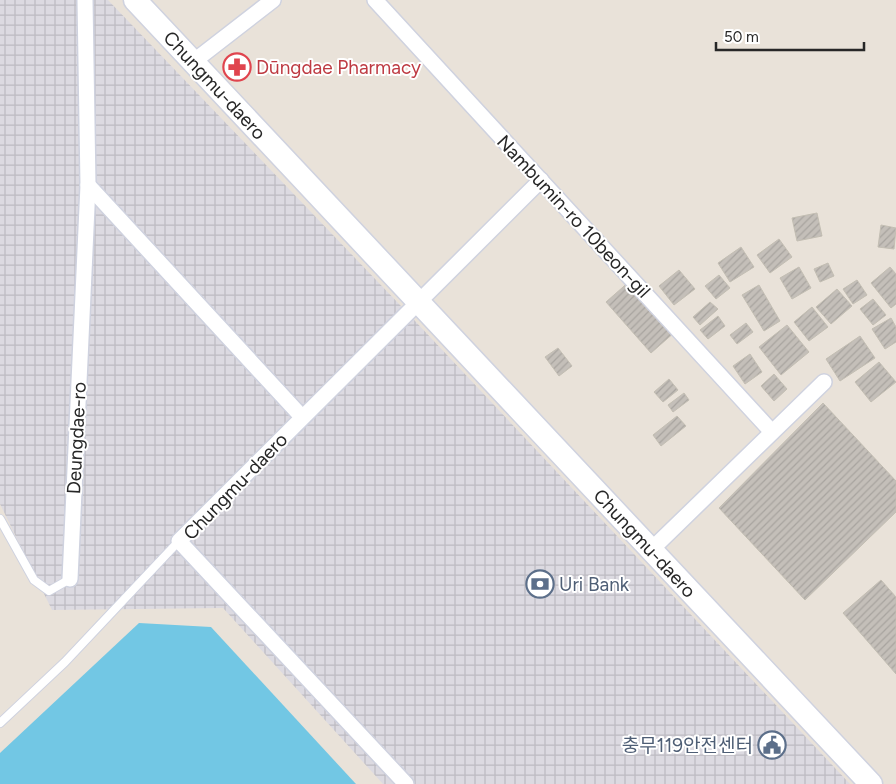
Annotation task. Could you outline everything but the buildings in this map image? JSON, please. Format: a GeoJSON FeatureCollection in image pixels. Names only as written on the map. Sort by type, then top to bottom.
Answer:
{"type":"FeatureCollection","features":[{"type":"Feature","properties":{"kind":"main road","name":"Chungmu-daero"},"geometry":{"type":"LineString","coordinates":[[134,0],[871,784]]}},
{"type":"Feature","properties":{"kind":"street","name":"Deungdae-ro"},"geometry":{"type":"LineString","coordinates":[[70,579],[88,185],[85,0]]}},
{"type":"Feature","properties":{"kind":"street"},"geometry":{"type":"LineString","coordinates":[[193,62],[273,0]]}},
{"type":"Feature","properties":{"kind":"street","name":"Nambumin-ro 10beon-gil"},"geometry":{"type":"LineString","coordinates":[[375,0],[772,432]]}},
{"type":"Feature","properties":{"kind":"street","name":"Chungmu-daero"},"geometry":{"type":"LineString","coordinates":[[406,784],[179,541],[541,180]]}},
{"type":"Feature","properties":{"kind":"street"},"geometry":{"type":"LineString","coordinates":[[88,185],[302,417]]}},
{"type":"Feature","properties":{"kind":"street"},"geometry":{"type":"LineString","coordinates":[[651,550],[824,382]]}},
{"type":"Feature","properties":{"kind":"lane","name":"Deungdae-ro"},"geometry":{"type":"LineString","coordinates":[[0,519],[34,580],[48,591],[70,579]]}},
{"type":"Feature","properties":{"kind":"lane"},"geometry":{"type":"LineString","coordinates":[[0,723],[65,662],[179,541]]}},
{"type":"Feature","properties":{"kind":"shaded area"},"geometry":{"type":"Polygon","coordinates":[[[0,0],[108,0],[400,305],[850,784],[383,784],[223,608],[52,610],[0,504],[0,0]]]}},
{"type":"Feature","properties":{"kind":"water"},"geometry":{"type":"Polygon","coordinates":[[[139,623],[211,627],[356,784],[0,784],[0,753],[139,623]]]}},
{"type":"Feature","properties":{"kind":"place","name":"Dūngdae Pharmacy"},"geometry":{"type":"Point","coordinates":[237,67]}},
{"type":"Feature","properties":{"kind":"place","name":"Uri Bank"},"geometry":{"type":"Point","coordinates":[540,584]}},
{"type":"Feature","properties":{"kind":"place","name":"충무119안전센터"},"geometry":{"type":"Point","coordinates":[772,745]}}]}
